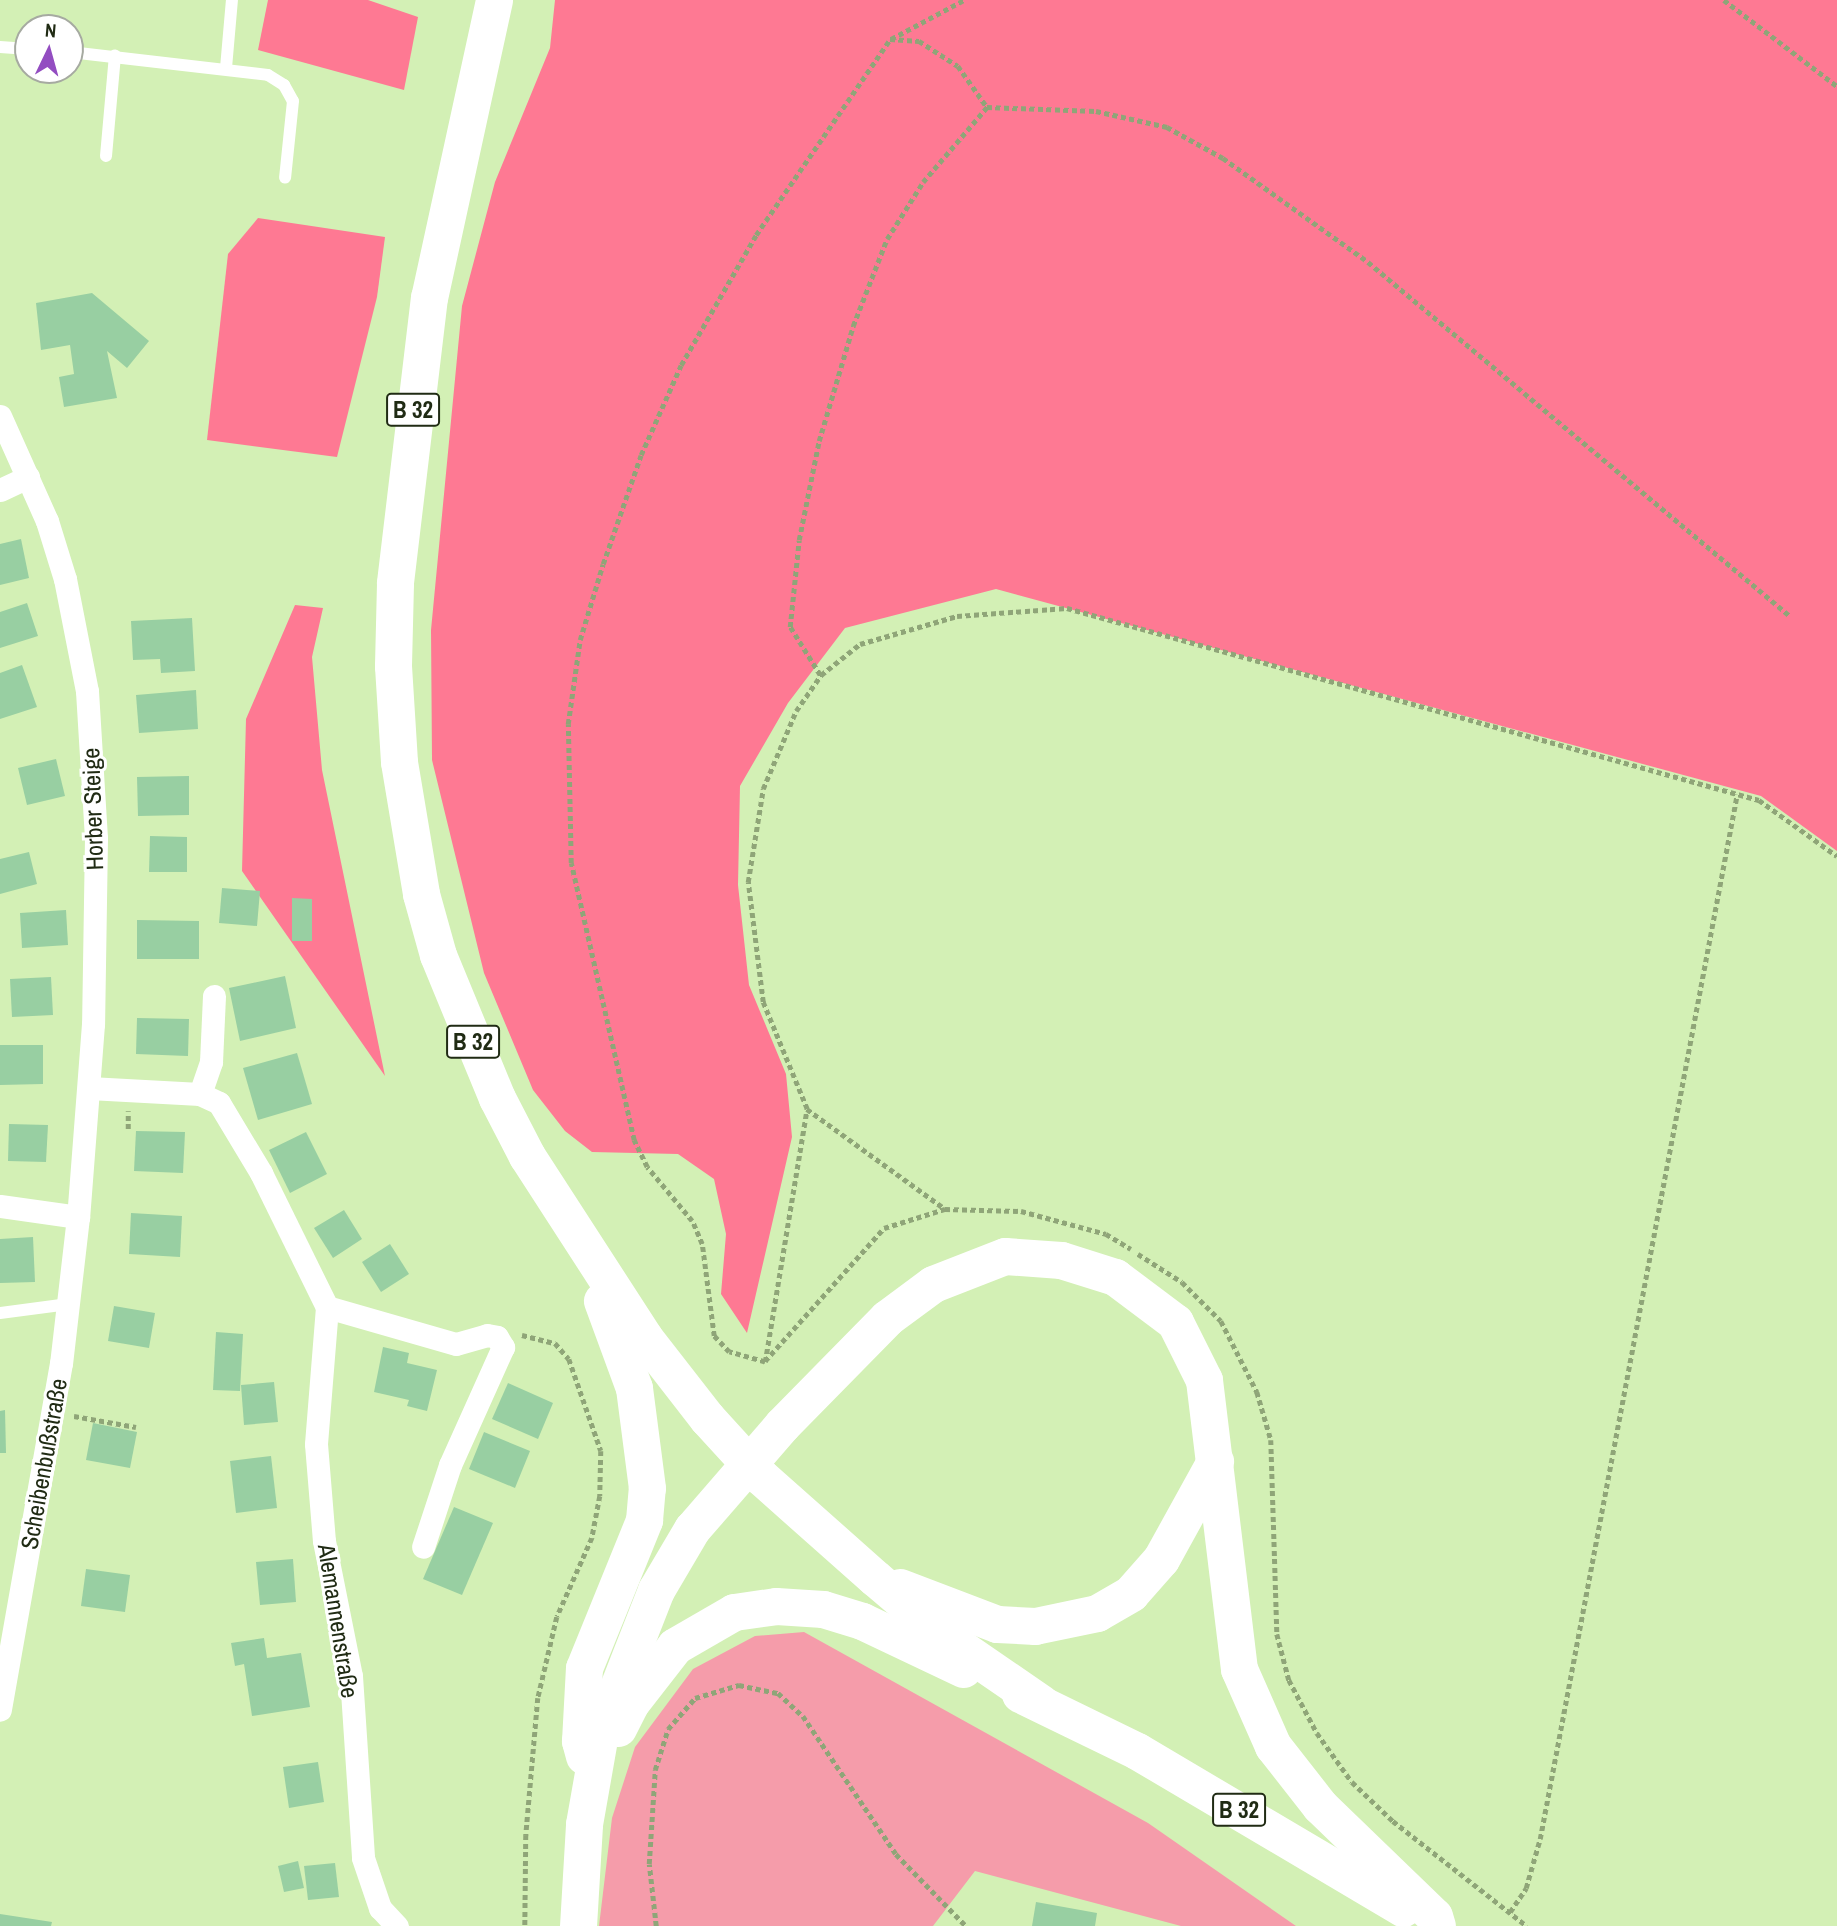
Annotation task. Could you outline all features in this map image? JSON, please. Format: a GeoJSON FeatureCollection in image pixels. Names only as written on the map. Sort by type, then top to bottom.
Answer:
{"type":"FeatureCollection","features":[{"type":"Feature","properties":{"kind":"main road","name":"B 32"},"geometry":{"type":"LineString","coordinates":[[494,0],[422,341],[395,583],[396,715],[408,826],[438,955],[497,1098],[579,1241],[707,1418],[760,1476],[875,1578],[942,1635],[1041,1703],[1137,1751],[1435,1926]]}},
{"type":"Feature","properties":{"kind":"main road"},"geometry":{"type":"LineString","coordinates":[[579,1241],[634,1388],[647,1488],[644,1520],[584,1668],[580,1741],[590,1782]]}},
{"type":"Feature","properties":{"kind":"main road"},"geometry":{"type":"LineString","coordinates":[[578,1926],[590,1782],[618,1679],[656,1590],[692,1529],[782,1425],[887,1318],[933,1284],[1005,1256],[1061,1260],[1115,1278],[1175,1322],[1204,1380],[1215,1461],[1225,1576],[1239,1669],[1273,1746],[1320,1806],[1434,1916],[1435,1926]]}},
{"type":"Feature","properties":{"kind":"main road"},"geometry":{"type":"LineString","coordinates":[[875,1578],[997,1624],[1035,1626],[1097,1613],[1131,1594],[1161,1559],[1215,1461]]}},
{"type":"Feature","properties":{"kind":"main road"},"geometry":{"type":"LineString","coordinates":[[590,1782],[630,1704],[675,1646],[734,1612],[776,1606],[824,1609],[862,1621],[1041,1703]]}},
{"type":"Feature","properties":{"kind":"street","name":"Horber Steige"},"geometry":{"type":"LineString","coordinates":[[0,416],[27,477],[65,579],[87,691],[96,838],[89,1088],[78,1217]]}},
{"type":"Feature","properties":{"kind":"street"},"geometry":{"type":"LineString","coordinates":[[0,490],[27,477]]}},
{"type":"Feature","properties":{"kind":"street"},"geometry":{"type":"LineString","coordinates":[[200,1094],[211,1062],[214,996]]}},
{"type":"Feature","properties":{"kind":"street"},"geometry":{"type":"LineString","coordinates":[[89,1088],[200,1094],[219,1103],[235,1126],[327,1307],[456,1344],[487,1335],[497,1337],[503,1347],[450,1465],[423,1547]]}},
{"type":"Feature","properties":{"kind":"street"},"geometry":{"type":"LineString","coordinates":[[0,1206],[78,1217]]}},
{"type":"Feature","properties":{"kind":"street","name":"Scheibenbußstraße"},"geometry":{"type":"LineString","coordinates":[[0,1710],[53,1413],[78,1217]]}},
{"type":"Feature","properties":{"kind":"street","name":"Alemannenstraße"},"geometry":{"type":"LineString","coordinates":[[327,1307],[316,1444],[324,1541],[351,1676],[363,1858],[380,1908],[397,1926]]}},
{"type":"Feature","properties":{"kind":"lane"},"geometry":{"type":"LineString","coordinates":[[226,68],[232,0]]}},
{"type":"Feature","properties":{"kind":"lane"},"geometry":{"type":"LineString","coordinates":[[84,53],[268,75],[284,85],[293,101],[285,178]]}},
{"type":"Feature","properties":{"kind":"lane"},"geometry":{"type":"LineString","coordinates":[[106,156],[115,55]]}},
{"type":"Feature","properties":{"kind":"lane"},"geometry":{"type":"LineString","coordinates":[[0,1313],[68,1304]]}},
{"type":"Feature","properties":{"kind":"path"},"geometry":{"type":"LineString","coordinates":[[807,1109],[765,1362],[747,1359],[729,1352],[714,1336],[702,1244],[692,1221],[647,1167],[634,1140],[571,863],[568,724],[580,640],[603,564],[640,455],[681,365],[756,235],[890,39],[964,0]]}},
{"type":"Feature","properties":{"kind":"path"},"geometry":{"type":"LineString","coordinates":[[1724,0],[1837,86]]}},
{"type":"Feature","properties":{"kind":"path"},"geometry":{"type":"LineString","coordinates":[[890,39],[919,41],[958,66],[988,107]]}},
{"type":"Feature","properties":{"kind":"path"},"geometry":{"type":"LineString","coordinates":[[988,107],[1096,111],[1167,127],[1223,158],[1368,262],[1790,615]]}},
{"type":"Feature","properties":{"kind":"path"},"geometry":{"type":"LineString","coordinates":[[821,675],[790,626],[799,540],[819,441],[853,326],[887,239],[923,182],[988,107]]}},
{"type":"Feature","properties":{"kind":"path"},"geometry":{"type":"LineString","coordinates":[[945,1209],[807,1109],[763,1002],[748,882],[763,789],[796,711],[821,675],[860,644],[957,616],[1067,608],[1759,800],[1837,856]]}},
{"type":"Feature","properties":{"kind":"path"},"geometry":{"type":"LineString","coordinates":[[1527,1926],[1510,1912],[1526,1888],[1540,1839],[1737,794]]}},
{"type":"Feature","properties":{"kind":"path"},"geometry":{"type":"LineString","coordinates":[[525,1926],[526,1835],[538,1698],[557,1617],[592,1538],[600,1496],[601,1451],[581,1384],[555,1343],[533,1335]]}},
{"type":"Feature","properties":{"kind":"path"},"geometry":{"type":"LineString","coordinates":[[53,1413],[136,1427]]}},
{"type":"Feature","properties":{"kind":"path"},"geometry":{"type":"LineString","coordinates":[[656,1926],[649,1864],[655,1770],[668,1728],[695,1698],[739,1685],[778,1693],[803,1716],[896,1854],[966,1926]]}},
{"type":"Feature","properties":{"kind":"shaded area"},"geometry":{"type":"Polygon","coordinates":[[[268,0],[368,0],[418,17],[404,90],[258,50],[268,0]]]}},
{"type":"Feature","properties":{"kind":"shaded area"},"geometry":{"type":"Polygon","coordinates":[[[555,0],[1837,0],[1837,851],[1761,796],[996,589],[845,628],[788,703],[740,786],[738,885],[749,985],[786,1074],[792,1137],[747,1333],[721,1294],[726,1234],[714,1179],[678,1154],[592,1152],[565,1131],[533,1090],[484,973],[432,760],[431,630],[462,306],[495,182],[550,48],[555,0]]]}},
{"type":"Feature","properties":{"kind":"shaded area"},"geometry":{"type":"Polygon","coordinates":[[[258,218],[385,237],[377,297],[337,457],[207,440],[228,254],[258,218]]]}},
{"type":"Feature","properties":{"kind":"shaded area"},"geometry":{"type":"Polygon","coordinates":[[[295,605],[323,608],[312,657],[322,770],[385,1076],[242,871],[246,719],[295,605]]]}},
{"type":"Feature","properties":{"kind":"shaded area"},"geometry":{"type":"Polygon","coordinates":[[[804,1632],[1148,1823],[1296,1926],[1181,1926],[975,1871],[933,1926],[599,1926],[612,1818],[635,1747],[693,1669],[755,1636],[804,1632]]]}},
{"type":"Feature","properties":{"kind":"building"},"geometry":{"type":"Polygon","coordinates":[[[92,293],[149,341],[127,368],[107,351],[117,398],[64,407],[59,377],[74,374],[70,345],[41,350],[36,303],[92,293]]]}},
{"type":"Feature","properties":{"kind":"building"},"geometry":{"type":"Polygon","coordinates":[[[21,539],[29,578],[0,585],[0,544],[21,539]]]}},
{"type":"Feature","properties":{"kind":"building"},"geometry":{"type":"Polygon","coordinates":[[[27,603],[38,636],[0,648],[0,612],[27,603]]]}},
{"type":"Feature","properties":{"kind":"building"},"geometry":{"type":"Polygon","coordinates":[[[192,618],[195,671],[161,673],[160,659],[133,660],[131,621],[192,618]]]}},
{"type":"Feature","properties":{"kind":"building"},"geometry":{"type":"Polygon","coordinates":[[[22,665],[37,707],[0,719],[0,673],[22,665]]]}},
{"type":"Feature","properties":{"kind":"building"},"geometry":{"type":"Polygon","coordinates":[[[196,690],[198,729],[139,733],[136,695],[196,690]]]}},
{"type":"Feature","properties":{"kind":"building"},"geometry":{"type":"Polygon","coordinates":[[[56,759],[65,796],[27,805],[18,768],[56,759]]]}},
{"type":"Feature","properties":{"kind":"building"},"geometry":{"type":"Polygon","coordinates":[[[189,776],[189,815],[138,816],[137,777],[189,776]]]}},
{"type":"Feature","properties":{"kind":"building"},"geometry":{"type":"Polygon","coordinates":[[[150,836],[187,837],[187,872],[149,872],[150,836]]]}},
{"type":"Feature","properties":{"kind":"building"},"geometry":{"type":"Polygon","coordinates":[[[29,852],[37,884],[0,894],[0,859],[29,852]]]}},
{"type":"Feature","properties":{"kind":"building"},"geometry":{"type":"Polygon","coordinates":[[[222,888],[260,891],[257,926],[219,923],[222,888]]]}},
{"type":"Feature","properties":{"kind":"building"},"geometry":{"type":"Polygon","coordinates":[[[292,898],[312,899],[312,941],[292,941],[292,898]]]}},
{"type":"Feature","properties":{"kind":"building"},"geometry":{"type":"Polygon","coordinates":[[[66,910],[68,945],[22,948],[20,913],[66,910]]]}},
{"type":"Feature","properties":{"kind":"building"},"geometry":{"type":"Polygon","coordinates":[[[137,920],[199,921],[199,959],[137,959],[137,920]]]}},
{"type":"Feature","properties":{"kind":"building"},"geometry":{"type":"Polygon","coordinates":[[[285,976],[296,1028],[240,1041],[229,988],[285,976]]]}},
{"type":"Feature","properties":{"kind":"building"},"geometry":{"type":"Polygon","coordinates":[[[51,977],[53,1015],[12,1017],[10,979],[51,977]]]}},
{"type":"Feature","properties":{"kind":"building"},"geometry":{"type":"Polygon","coordinates":[[[137,1018],[189,1019],[188,1056],[136,1054],[137,1018]]]}},
{"type":"Feature","properties":{"kind":"building"},"geometry":{"type":"Polygon","coordinates":[[[0,1045],[43,1045],[43,1084],[0,1085],[0,1045]]]}},
{"type":"Feature","properties":{"kind":"building"},"geometry":{"type":"Polygon","coordinates":[[[297,1053],[312,1104],[258,1120],[243,1068],[297,1053]]]}},
{"type":"Feature","properties":{"kind":"building"},"geometry":{"type":"Polygon","coordinates":[[[9,1124],[48,1125],[46,1162],[8,1161],[9,1124]]]}},
{"type":"Feature","properties":{"kind":"building"},"geometry":{"type":"Polygon","coordinates":[[[136,1131],[185,1132],[183,1173],[134,1171],[136,1131]]]}},
{"type":"Feature","properties":{"kind":"building"},"geometry":{"type":"Polygon","coordinates":[[[306,1132],[327,1174],[290,1193],[269,1150],[306,1132]]]}},
{"type":"Feature","properties":{"kind":"building"},"geometry":{"type":"Polygon","coordinates":[[[344,1210],[362,1239],[333,1258],[314,1228],[344,1210]]]}},
{"type":"Feature","properties":{"kind":"building"},"geometry":{"type":"Polygon","coordinates":[[[131,1213],[182,1216],[180,1257],[129,1254],[131,1213]]]}},
{"type":"Feature","properties":{"kind":"building"},"geometry":{"type":"Polygon","coordinates":[[[33,1237],[35,1282],[0,1283],[0,1239],[33,1237]]]}},
{"type":"Feature","properties":{"kind":"building"},"geometry":{"type":"Polygon","coordinates":[[[390,1244],[409,1274],[381,1292],[362,1262],[390,1244]]]}},
{"type":"Feature","properties":{"kind":"building"},"geometry":{"type":"Polygon","coordinates":[[[114,1306],[155,1313],[149,1348],[108,1341],[114,1306]]]}},
{"type":"Feature","properties":{"kind":"building"},"geometry":{"type":"Polygon","coordinates":[[[216,1332],[243,1334],[240,1391],[213,1390],[216,1332]]]}},
{"type":"Feature","properties":{"kind":"building"},"geometry":{"type":"Polygon","coordinates":[[[383,1347],[409,1353],[407,1363],[437,1370],[427,1411],[407,1406],[409,1400],[374,1392],[383,1347]]]}},
{"type":"Feature","properties":{"kind":"building"},"geometry":{"type":"Polygon","coordinates":[[[274,1382],[278,1422],[244,1425],[241,1385],[274,1382]]]}},
{"type":"Feature","properties":{"kind":"building"},"geometry":{"type":"Polygon","coordinates":[[[508,1383],[553,1403],[538,1439],[492,1419],[508,1383]]]}},
{"type":"Feature","properties":{"kind":"building"},"geometry":{"type":"Polygon","coordinates":[[[5,1410],[6,1453],[0,1453],[0,1411],[5,1410]]]}},
{"type":"Feature","properties":{"kind":"building"},"geometry":{"type":"Polygon","coordinates":[[[93,1423],[137,1432],[130,1468],[86,1460],[93,1423]]]}},
{"type":"Feature","properties":{"kind":"building"},"geometry":{"type":"Polygon","coordinates":[[[484,1432],[530,1451],[515,1488],[469,1469],[484,1432]]]}},
{"type":"Feature","properties":{"kind":"building"},"geometry":{"type":"Polygon","coordinates":[[[271,1456],[277,1508],[236,1513],[230,1461],[271,1456]]]}},
{"type":"Feature","properties":{"kind":"building"},"geometry":{"type":"Polygon","coordinates":[[[454,1507],[493,1523],[462,1595],[423,1579],[454,1507]]]}},
{"type":"Feature","properties":{"kind":"building"},"geometry":{"type":"Polygon","coordinates":[[[293,1559],[296,1602],[260,1605],[256,1562],[293,1559]]]}},
{"type":"Feature","properties":{"kind":"building"},"geometry":{"type":"Polygon","coordinates":[[[86,1569],[130,1575],[125,1612],[81,1606],[86,1569]]]}},
{"type":"Feature","properties":{"kind":"building"},"geometry":{"type":"Polygon","coordinates":[[[264,1638],[267,1658],[301,1653],[310,1707],[252,1716],[244,1664],[235,1666],[231,1643],[264,1638]]]}},
{"type":"Feature","properties":{"kind":"building"},"geometry":{"type":"Polygon","coordinates":[[[318,1762],[324,1802],[289,1808],[283,1767],[318,1762]]]}},
{"type":"Feature","properties":{"kind":"building"},"geometry":{"type":"Polygon","coordinates":[[[298,1861],[304,1888],[284,1892],[278,1866],[298,1861]]]}},
{"type":"Feature","properties":{"kind":"building"},"geometry":{"type":"Polygon","coordinates":[[[335,1863],[339,1897],[308,1900],[304,1866],[335,1863]]]}},
{"type":"Feature","properties":{"kind":"building"},"geometry":{"type":"Polygon","coordinates":[[[1036,1902],[1097,1913],[1095,1926],[1032,1926],[1036,1902]]]}},
{"type":"Feature","properties":{"kind":"building"},"geometry":{"type":"Polygon","coordinates":[[[0,1914],[52,1922],[51,1926],[0,1926],[0,1914]]]}}]}
